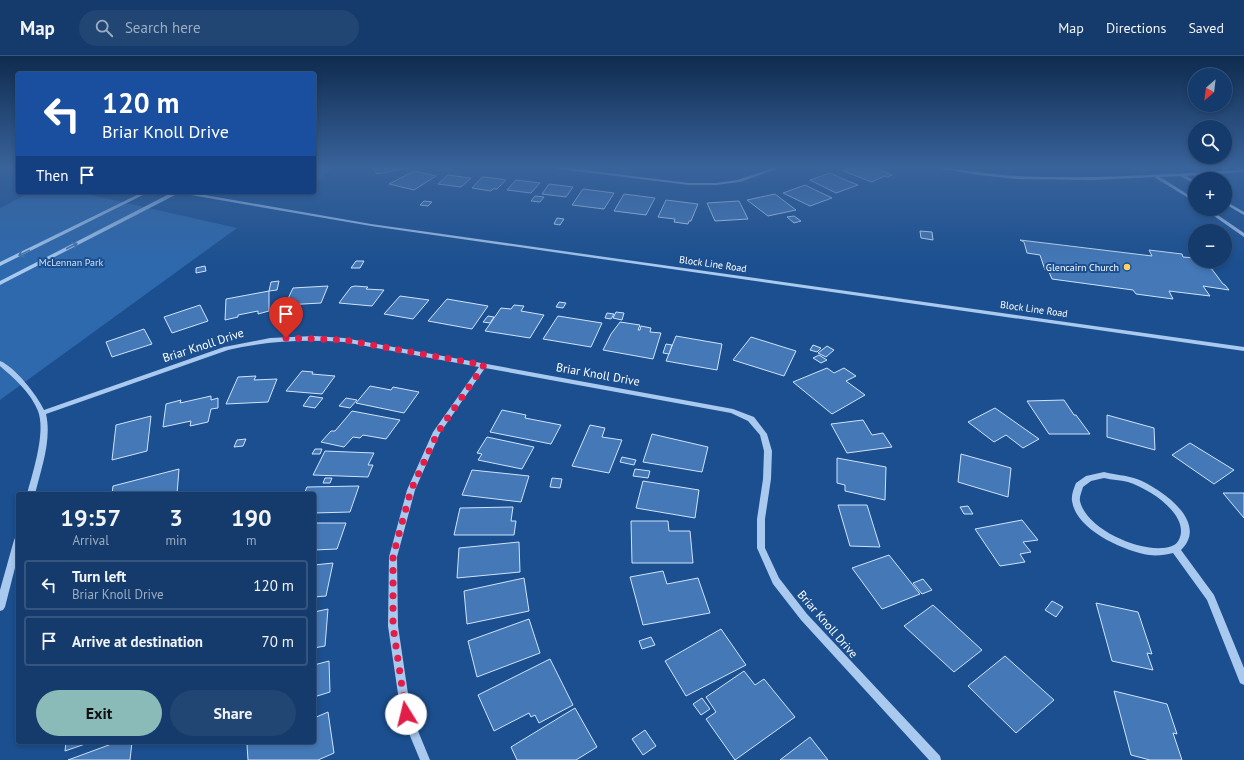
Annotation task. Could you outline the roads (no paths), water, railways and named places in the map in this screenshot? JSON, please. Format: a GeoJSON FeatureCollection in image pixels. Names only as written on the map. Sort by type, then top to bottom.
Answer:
{"type":"FeatureCollection","features":[{"type":"Feature","properties":{"kind":"street"},"geometry":{"type":"LineString","coordinates":[[0,264],[129,201]]}},
{"type":"Feature","properties":{"kind":"street"},"geometry":{"type":"LineString","coordinates":[[0,283],[160,201]]}},
{"type":"Feature","properties":{"kind":"street","name":"Block Line Road"},"geometry":{"type":"LineString","coordinates":[[231,201],[371,225],[1244,349]]}},
{"type":"Feature","properties":{"kind":"street"},"geometry":{"type":"LineString","coordinates":[[1232,206],[1244,214]]}},
{"type":"Feature","properties":{"kind":"street"},"geometry":{"type":"LineString","coordinates":[[1216,216],[1244,235]]}},
{"type":"Feature","properties":{"kind":"street","name":"Briar Knoll Drive"},"geometry":{"type":"LineString","coordinates":[[42,413],[200,357],[256,341],[286,338],[344,340],[733,411],[751,419],[763,434],[768,451],[767,479],[761,519],[761,548],[776,581],[804,617],[936,760]]}},
{"type":"Feature","properties":{"kind":"street"},"geometry":{"type":"LineString","coordinates":[[0,363],[24,386],[42,413],[43,428],[41,447],[31,492]]}},
{"type":"Feature","properties":{"kind":"street"},"geometry":{"type":"LineString","coordinates":[[425,760],[406,714],[393,626],[393,556],[411,490],[438,432],[484,365]]}},
{"type":"Feature","properties":{"kind":"street"},"geometry":{"type":"LineString","coordinates":[[1104,475],[1129,479],[1153,490],[1172,505],[1182,519],[1186,529],[1184,540],[1175,549],[1164,552],[1146,551],[1117,542],[1106,536],[1083,514],[1076,501],[1078,485],[1089,478],[1104,475]]}},
{"type":"Feature","properties":{"kind":"street"},"geometry":{"type":"LineString","coordinates":[[0,607],[16,547]]}},
{"type":"Feature","properties":{"kind":"street"},"geometry":{"type":"LineString","coordinates":[[1175,549],[1211,598],[1244,680]]}},
{"type":"Feature","properties":{"kind":"place","name":"Glencairn Church"},"geometry":{"type":"Point","coordinates":[1127,267]}},
{"type":"Feature","properties":{"kind":"park label","name":"McLennan Park"},"geometry":{"type":"Point","coordinates":[71,262]}}]}
